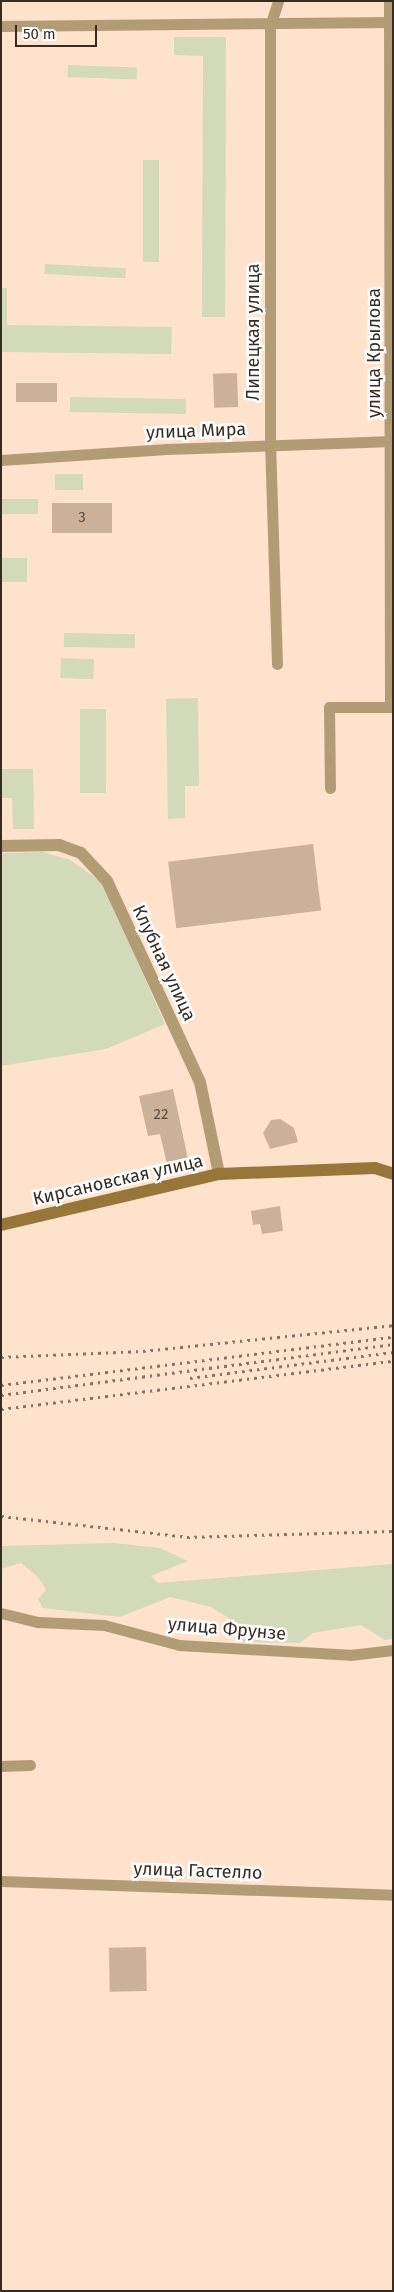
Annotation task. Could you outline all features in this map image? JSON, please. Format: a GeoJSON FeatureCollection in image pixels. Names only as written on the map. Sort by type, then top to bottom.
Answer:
{"type":"FeatureCollection","features":[{"type":"Feature","properties":{"kind":"main road","name":"Кирсановская улица"},"geometry":{"type":"LineString","coordinates":[[1,1225],[219,1174],[375,1168],[393,1174]]}},
{"type":"Feature","properties":{"kind":"street","name":"Липецкая улица"},"geometry":{"type":"LineString","coordinates":[[278,1],[270,26],[270,446],[278,664]]}},
{"type":"Feature","properties":{"kind":"street","name":"улица Крылова"},"geometry":{"type":"LineString","coordinates":[[390,1],[391,706]]}},
{"type":"Feature","properties":{"kind":"street"},"geometry":{"type":"LineString","coordinates":[[1,26],[270,26],[391,22]]}},
{"type":"Feature","properties":{"kind":"street","name":"улица Мира"},"geometry":{"type":"LineString","coordinates":[[1,460],[392,441]]}},
{"type":"Feature","properties":{"kind":"street"},"geometry":{"type":"LineString","coordinates":[[330,788],[329,707],[391,706]]}},
{"type":"Feature","properties":{"kind":"street","name":"Клубная улица"},"geometry":{"type":"LineString","coordinates":[[1,846],[59,845],[81,853],[107,881],[200,1082],[219,1174]]}},
{"type":"Feature","properties":{"kind":"street","name":"улица Фрунзе"},"geometry":{"type":"LineString","coordinates":[[1,1613],[38,1622],[104,1625],[179,1645],[350,1655],[393,1650]]}},
{"type":"Feature","properties":{"kind":"street"},"geometry":{"type":"LineString","coordinates":[[1,1766],[30,1765]]}},
{"type":"Feature","properties":{"kind":"street","name":"улица Гастелло"},"geometry":{"type":"LineString","coordinates":[[1,1881],[393,1895]]}},
{"type":"Feature","properties":{"kind":"green space"},"geometry":{"type":"Polygon","coordinates":[[[174,37],[226,37],[225,317],[202,317],[203,56],[174,55],[174,37]]]}},
{"type":"Feature","properties":{"kind":"green space"},"geometry":{"type":"Polygon","coordinates":[[[68,65],[137,67],[137,79],[68,77],[68,65]]]}},
{"type":"Feature","properties":{"kind":"green space"},"geometry":{"type":"Polygon","coordinates":[[[143,160],[159,160],[159,262],[143,262],[143,160]]]}},
{"type":"Feature","properties":{"kind":"green space"},"geometry":{"type":"Polygon","coordinates":[[[45,264],[126,268],[125,278],[44,274],[45,264]]]}},
{"type":"Feature","properties":{"kind":"green space"},"geometry":{"type":"Polygon","coordinates":[[[1,288],[7,288],[7,325],[172,327],[171,354],[1,352],[1,288]]]}},
{"type":"Feature","properties":{"kind":"green space"},"geometry":{"type":"Polygon","coordinates":[[[70,397],[186,399],[186,414],[70,412],[70,397]]]}},
{"type":"Feature","properties":{"kind":"green space"},"geometry":{"type":"Polygon","coordinates":[[[55,474],[83,474],[83,490],[55,490],[55,474]]]}},
{"type":"Feature","properties":{"kind":"green space"},"geometry":{"type":"Polygon","coordinates":[[[1,499],[38,499],[38,514],[1,514],[1,499]]]}},
{"type":"Feature","properties":{"kind":"green space"},"geometry":{"type":"Polygon","coordinates":[[[1,558],[27,558],[27,582],[1,582],[1,558]]]}},
{"type":"Feature","properties":{"kind":"green space"},"geometry":{"type":"Polygon","coordinates":[[[64,633],[135,634],[135,648],[64,647],[64,633]]]}},
{"type":"Feature","properties":{"kind":"green space"},"geometry":{"type":"Polygon","coordinates":[[[61,658],[94,659],[93,679],[60,678],[61,658]]]}},
{"type":"Feature","properties":{"kind":"green space"},"geometry":{"type":"Polygon","coordinates":[[[198,698],[199,786],[185,786],[185,818],[168,819],[166,699],[198,698]]]}},
{"type":"Feature","properties":{"kind":"green space"},"geometry":{"type":"Polygon","coordinates":[[[80,709],[106,709],[106,793],[80,793],[80,709]]]}},
{"type":"Feature","properties":{"kind":"green space"},"geometry":{"type":"Polygon","coordinates":[[[1,769],[33,769],[34,829],[13,829],[12,798],[1,798],[1,769]]]}},
{"type":"Feature","properties":{"kind":"green space"},"geometry":{"type":"Polygon","coordinates":[[[43,852],[70,860],[103,883],[165,1024],[106,1049],[1,1066],[1,853],[43,852]]]}},
{"type":"Feature","properties":{"kind":"green space"},"geometry":{"type":"Polygon","coordinates":[[[113,1543],[160,1548],[188,1561],[151,1576],[158,1583],[393,1564],[393,1639],[385,1640],[361,1625],[313,1633],[300,1643],[243,1642],[238,1624],[211,1607],[170,1597],[120,1617],[43,1608],[38,1599],[46,1590],[38,1577],[21,1563],[1,1569],[1,1546],[113,1543]]]}},
{"type":"Feature","properties":{"kind":"building"},"geometry":{"type":"Polygon","coordinates":[[[237,373],[238,407],[214,408],[213,374],[237,373]]]}},
{"type":"Feature","properties":{"kind":"building"},"geometry":{"type":"Polygon","coordinates":[[[16,383],[57,383],[57,402],[16,402],[16,383]]]}},
{"type":"Feature","properties":{"kind":"building"},"geometry":{"type":"Polygon","coordinates":[[[52,503],[112,503],[112,533],[52,533],[52,503]]]}},
{"type":"Feature","properties":{"kind":"building"},"geometry":{"type":"Polygon","coordinates":[[[313,844],[321,911],[176,928],[168,862],[313,844]]]}},
{"type":"Feature","properties":{"kind":"building"},"geometry":{"type":"Polygon","coordinates":[[[173,1089],[188,1159],[167,1164],[160,1134],[148,1136],[139,1096],[173,1089]]]}},
{"type":"Feature","properties":{"kind":"building"},"geometry":{"type":"Polygon","coordinates":[[[280,1119],[294,1128],[298,1142],[270,1149],[263,1133],[271,1120],[280,1119]]]}},
{"type":"Feature","properties":{"kind":"building"},"geometry":{"type":"Polygon","coordinates":[[[280,1206],[283,1231],[262,1234],[260,1224],[253,1225],[251,1211],[280,1206]]]}},
{"type":"Feature","properties":{"kind":"building"},"geometry":{"type":"Polygon","coordinates":[[[146,1947],[147,1991],[110,1992],[109,1948],[146,1947]]]}},
{"type":"Feature","properties":{"kind":"railway"},"geometry":{"type":"LineString","coordinates":[[1,1357],[143,1351],[393,1325]]}},
{"type":"Feature","properties":{"kind":"railway"},"geometry":{"type":"LineString","coordinates":[[1,1385],[393,1337]]}},
{"type":"Feature","properties":{"kind":"railway"},"geometry":{"type":"LineString","coordinates":[[1,1395],[393,1344]]}},
{"type":"Feature","properties":{"kind":"railway"},"geometry":{"type":"LineString","coordinates":[[190,1378],[393,1352]]}},
{"type":"Feature","properties":{"kind":"railway"},"geometry":{"type":"LineString","coordinates":[[1,1409],[393,1361]]}},
{"type":"Feature","properties":{"kind":"railway"},"geometry":{"type":"LineString","coordinates":[[1,1516],[187,1537],[393,1531]]}}]}
